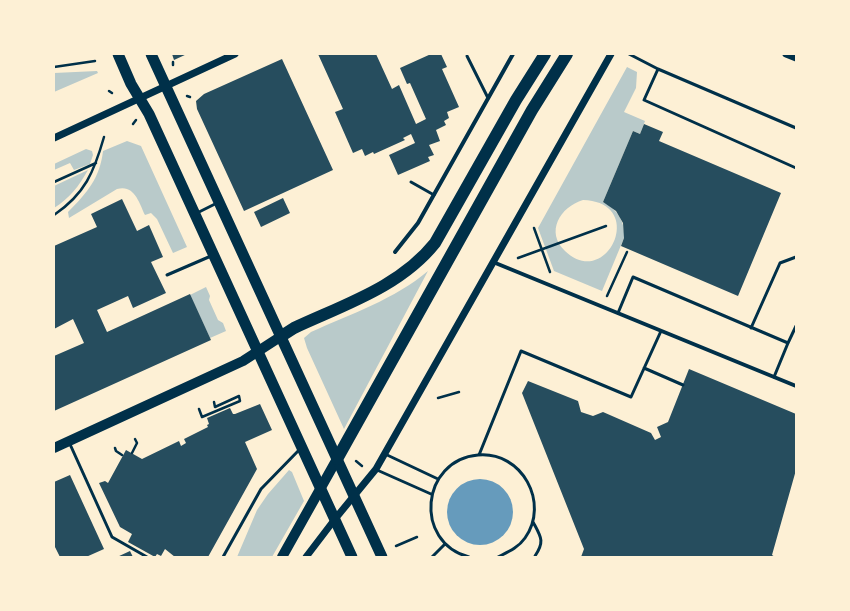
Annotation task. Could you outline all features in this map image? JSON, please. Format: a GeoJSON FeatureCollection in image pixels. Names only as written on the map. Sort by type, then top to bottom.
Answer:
{"type":"FeatureCollection","features":[{"type":"Feature","properties":{"kind":"highway"},"geometry":{"type":"LineString","coordinates":[[118,54],[139,98],[149,114],[352,557]]}},
{"type":"Feature","properties":{"kind":"highway"},"geometry":{"type":"LineString","coordinates":[[150,54],[382,557]]}},
{"type":"Feature","properties":{"kind":"highway"},"geometry":{"type":"LineString","coordinates":[[280,337],[294,328],[398,278],[423,258],[435,244],[501,127],[545,54]]}},
{"type":"Feature","properties":{"kind":"highway"},"geometry":{"type":"LineString","coordinates":[[337,459],[517,136],[567,54]]}},
{"type":"Feature","properties":{"kind":"main road"},"geometry":{"type":"LineString","coordinates":[[54,448],[243,361],[280,337]]}},
{"type":"Feature","properties":{"kind":"main road"},"geometry":{"type":"LineString","coordinates":[[282,557],[337,459]]}},
{"type":"Feature","properties":{"kind":"street"},"geometry":{"type":"LineString","coordinates":[[54,138],[235,54]]}},
{"type":"Feature","properties":{"kind":"street"},"geometry":{"type":"LineString","coordinates":[[394,252],[418,223],[513,54]]}},
{"type":"Feature","properties":{"kind":"street"},"geometry":{"type":"LineString","coordinates":[[306,557],[335,519],[376,470],[492,262],[611,54]]}},
{"type":"Feature","properties":{"kind":"street"},"geometry":{"type":"LineString","coordinates":[[786,54],[796,58]]}},
{"type":"Feature","properties":{"kind":"street"},"geometry":{"type":"LineString","coordinates":[[492,262],[796,386]]}},
{"type":"Feature","properties":{"kind":"lane"},"geometry":{"type":"LineString","coordinates":[[629,54],[658,69],[796,128]]}},
{"type":"Feature","properties":{"kind":"lane"},"geometry":{"type":"LineString","coordinates":[[467,56],[488,98]]}},
{"type":"Feature","properties":{"kind":"lane"},"geometry":{"type":"LineString","coordinates":[[658,69],[644,100],[796,168]]}},
{"type":"Feature","properties":{"kind":"lane"},"geometry":{"type":"LineString","coordinates":[[411,182],[434,195]]}},
{"type":"Feature","properties":{"kind":"lane"},"geometry":{"type":"LineString","coordinates":[[194,214],[218,203]]}},
{"type":"Feature","properties":{"kind":"lane"},"geometry":{"type":"LineString","coordinates":[[167,275],[213,255]]}},
{"type":"Feature","properties":{"kind":"lane"},"geometry":{"type":"LineString","coordinates":[[751,328],[780,263],[796,257]]}},
{"type":"Feature","properties":{"kind":"lane"},"geometry":{"type":"LineString","coordinates":[[618,313],[633,277],[788,343]]}},
{"type":"Feature","properties":{"kind":"lane"},"geometry":{"type":"LineString","coordinates":[[774,377],[796,326]]}},
{"type":"Feature","properties":{"kind":"lane"},"geometry":{"type":"LineString","coordinates":[[479,455],[521,351],[630,397],[661,331]]}},
{"type":"Feature","properties":{"kind":"lane"},"geometry":{"type":"LineString","coordinates":[[644,368],[683,385]]}},
{"type":"Feature","properties":{"kind":"lane"},"geometry":{"type":"LineString","coordinates":[[68,442],[112,537],[147,557]]}},
{"type":"Feature","properties":{"kind":"lane"},"geometry":{"type":"LineString","coordinates":[[223,557],[261,489],[302,447]]}},
{"type":"Feature","properties":{"kind":"lane"},"geometry":{"type":"LineString","coordinates":[[385,454],[438,479]]}},
{"type":"Feature","properties":{"kind":"lane"},"geometry":{"type":"LineString","coordinates":[[469,557],[460,555],[446,544],[435,530],[430,512],[431,494],[438,479],[453,464],[462,458],[479,455],[500,459],[510,463],[523,474],[531,488],[534,499],[533,522],[524,538],[512,551],[498,557]]}},
{"type":"Feature","properties":{"kind":"lane"},"geometry":{"type":"LineString","coordinates":[[376,470],[431,494]]}},
{"type":"Feature","properties":{"kind":"lane"},"geometry":{"type":"LineString","coordinates":[[533,522],[541,536],[541,548],[535,556]]}},
{"type":"Feature","properties":{"kind":"lane"},"geometry":{"type":"LineString","coordinates":[[432,557],[446,544]]}},
{"type":"Feature","properties":{"kind":"path"},"geometry":{"type":"LineString","coordinates":[[54,67],[95,61]]}},
{"type":"Feature","properties":{"kind":"path"},"geometry":{"type":"LineString","coordinates":[[133,124],[136,120]]}},
{"type":"Feature","properties":{"kind":"path"},"geometry":{"type":"LineString","coordinates":[[54,215],[71,203],[86,184],[96,163],[104,137]]}},
{"type":"Feature","properties":{"kind":"path"},"geometry":{"type":"LineString","coordinates":[[54,182],[96,163]]}},
{"type":"Feature","properties":{"kind":"path"},"geometry":{"type":"LineString","coordinates":[[518,258],[606,226]]}},
{"type":"Feature","properties":{"kind":"path"},"geometry":{"type":"LineString","coordinates":[[534,228],[550,272]]}},
{"type":"Feature","properties":{"kind":"path"},"geometry":{"type":"LineString","coordinates":[[607,296],[627,252]]}},
{"type":"Feature","properties":{"kind":"path"},"geometry":{"type":"LineString","coordinates":[[438,398],[459,392]]}},
{"type":"Feature","properties":{"kind":"path"},"geometry":{"type":"LineString","coordinates":[[199,409],[202,417],[219,412],[240,400],[238,396],[215,407],[214,402]]}},
{"type":"Feature","properties":{"kind":"path"},"geometry":{"type":"LineString","coordinates":[[132,453],[137,443],[134,439]]}},
{"type":"Feature","properties":{"kind":"path"},"geometry":{"type":"LineString","coordinates":[[115,448],[116,451],[122,455]]}},
{"type":"Feature","properties":{"kind":"path"},"geometry":{"type":"LineString","coordinates":[[356,461],[362,466]]}},
{"type":"Feature","properties":{"kind":"path"},"geometry":{"type":"LineString","coordinates":[[396,546],[417,537]]}},
{"type":"Feature","properties":{"kind":"shaded area"},"geometry":{"type":"Polygon","coordinates":[[[627,67],[637,72],[636,88],[624,112],[645,121],[640,134],[633,131],[603,202],[613,209],[620,217],[623,226],[624,238],[602,291],[554,271],[538,228],[627,67]],[[583,200],[575,203],[562,214],[558,221],[556,236],[559,244],[565,251],[580,260],[595,260],[606,253],[614,241],[617,228],[614,214],[603,204],[583,200]]]}},
{"type":"Feature","properties":{"kind":"shaded area"},"geometry":{"type":"Polygon","coordinates":[[[97,71],[98,73],[54,92],[54,73],[97,71]]]}},
{"type":"Feature","properties":{"kind":"shaded area"},"geometry":{"type":"Polygon","coordinates":[[[127,141],[141,146],[187,247],[173,253],[157,219],[151,213],[145,215],[135,195],[128,189],[117,189],[69,218],[68,212],[87,191],[96,177],[103,151],[127,141]]]}},
{"type":"Feature","properties":{"kind":"shaded area"},"geometry":{"type":"Polygon","coordinates":[[[86,149],[92,151],[93,155],[90,164],[74,170],[70,163],[54,170],[54,164],[86,149]]]}},
{"type":"Feature","properties":{"kind":"shaded area"},"geometry":{"type":"Polygon","coordinates":[[[88,170],[74,191],[54,208],[54,186],[88,170]]]}},
{"type":"Feature","properties":{"kind":"shaded area"},"geometry":{"type":"Polygon","coordinates":[[[428,271],[344,429],[307,348],[304,338],[311,332],[387,298],[415,281],[428,271]]]}},
{"type":"Feature","properties":{"kind":"shaded area"},"geometry":{"type":"Polygon","coordinates":[[[206,287],[210,296],[209,300],[218,320],[223,323],[226,331],[210,338],[190,295],[206,287]]]}},
{"type":"Feature","properties":{"kind":"shaded area"},"geometry":{"type":"Polygon","coordinates":[[[289,470],[292,472],[304,501],[272,557],[237,557],[257,510],[268,494],[289,470]]]}},
{"type":"Feature","properties":{"kind":"water"},"geometry":{"type":"Polygon","coordinates":[[[480,479],[492,482],[503,489],[510,500],[513,512],[510,524],[503,535],[492,542],[480,545],[468,542],[457,535],[450,524],[447,512],[450,500],[457,489],[468,482],[480,479]]]}},
{"type":"Feature","properties":{"kind":"building"},"geometry":{"type":"Polygon","coordinates":[[[172,54],[187,54],[174,60],[172,54]]]}},
{"type":"Feature","properties":{"kind":"building"},"geometry":{"type":"Polygon","coordinates":[[[318,54],[376,54],[392,89],[399,85],[416,124],[426,119],[410,83],[407,84],[400,68],[431,54],[441,54],[447,67],[442,69],[459,107],[447,112],[449,118],[444,121],[446,125],[436,130],[440,141],[429,145],[434,155],[428,157],[430,161],[398,175],[389,155],[415,143],[411,134],[403,138],[405,140],[374,154],[373,152],[365,156],[362,149],[353,153],[335,112],[343,109],[318,54]]]}},
{"type":"Feature","properties":{"kind":"building"},"geometry":{"type":"Polygon","coordinates":[[[282,59],[333,170],[244,211],[197,109],[196,101],[204,94],[282,59]]]}},
{"type":"Feature","properties":{"kind":"building"},"geometry":{"type":"Polygon","coordinates":[[[644,124],[663,132],[659,141],[781,193],[738,296],[621,246],[624,238],[623,223],[616,211],[603,202],[633,131],[640,134],[644,124]]]}},
{"type":"Feature","properties":{"kind":"building"},"geometry":{"type":"Polygon","coordinates":[[[283,198],[290,213],[261,227],[254,212],[283,198]]]}},
{"type":"Feature","properties":{"kind":"building"},"geometry":{"type":"Polygon","coordinates":[[[122,199],[137,231],[149,225],[163,257],[151,262],[166,293],[133,308],[128,296],[97,310],[107,332],[190,294],[211,340],[54,411],[54,356],[84,343],[73,319],[54,329],[54,246],[97,227],[91,214],[122,199]]]}},
{"type":"Feature","properties":{"kind":"building"},"geometry":{"type":"Polygon","coordinates":[[[689,369],[796,414],[796,470],[772,555],[775,557],[581,557],[584,549],[522,393],[528,381],[578,401],[581,412],[593,416],[603,412],[651,433],[655,440],[661,437],[657,427],[668,422],[689,369]]]}},
{"type":"Feature","properties":{"kind":"building"},"geometry":{"type":"Polygon","coordinates":[[[260,404],[272,430],[245,442],[257,469],[208,557],[175,557],[165,549],[161,556],[157,554],[155,557],[128,542],[132,534],[120,527],[99,483],[105,481],[108,483],[126,450],[142,459],[179,441],[181,446],[186,443],[184,439],[208,427],[207,425],[209,424],[207,418],[230,408],[233,414],[235,414],[260,404]]]}},
{"type":"Feature","properties":{"kind":"building"},"geometry":{"type":"Polygon","coordinates":[[[70,475],[104,549],[86,557],[60,557],[54,545],[54,482],[70,475]]]}},
{"type":"Feature","properties":{"kind":"building"},"geometry":{"type":"Polygon","coordinates":[[[130,551],[133,557],[117,557],[130,551]]]}}]}
